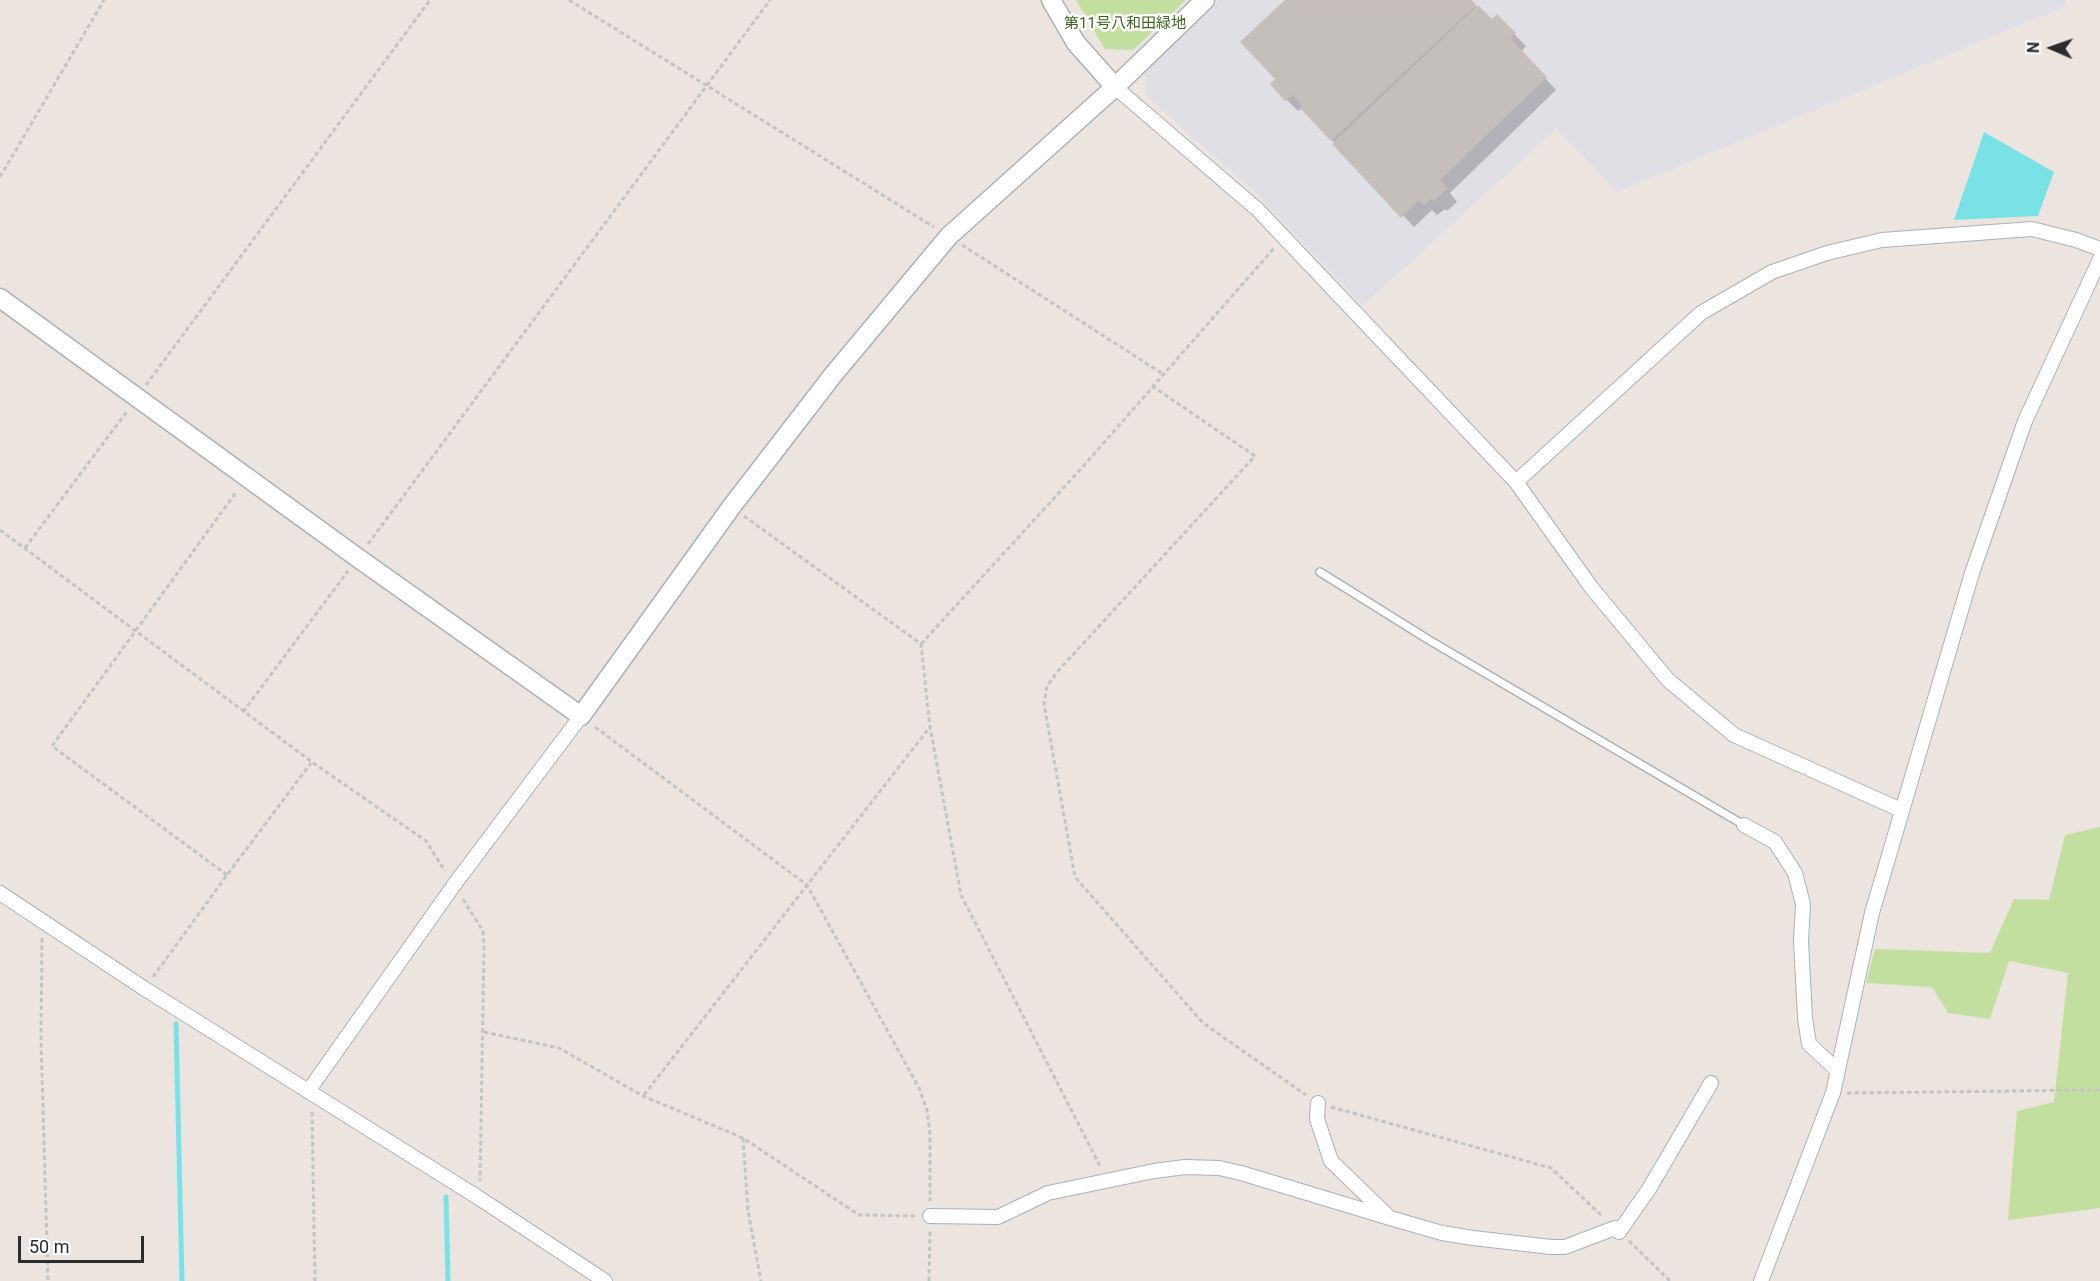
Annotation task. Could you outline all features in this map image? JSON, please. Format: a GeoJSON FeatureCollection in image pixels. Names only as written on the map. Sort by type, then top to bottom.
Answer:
{"type":"FeatureCollection","features":[{"type":"Feature","properties":{"kind":"street"},"geometry":{"type":"LineString","coordinates":[[1051,0],[1076,43],[1115,87],[1258,210],[1515,483],[1591,587],[1668,680],[1734,735],[1901,810]]}},
{"type":"Feature","properties":{"kind":"street"},"geometry":{"type":"LineString","coordinates":[[309,1090],[454,885],[581,716],[732,506],[833,375],[949,236],[1115,87],[1205,0]]}},
{"type":"Feature","properties":{"kind":"street"},"geometry":{"type":"LineString","coordinates":[[1515,483],[1701,313],[1772,272],[1827,253],[1882,240],[2032,229],[2076,240],[2100,249]]}},
{"type":"Feature","properties":{"kind":"street"},"geometry":{"type":"LineString","coordinates":[[1761,1281],[1833,1093],[1872,913],[1972,573],[2025,421],[2100,259]]}},
{"type":"Feature","properties":{"kind":"street"},"geometry":{"type":"LineString","coordinates":[[0,298],[358,558],[581,716]]}},
{"type":"Feature","properties":{"kind":"street"},"geometry":{"type":"LineString","coordinates":[[1744,825],[1775,843],[1795,873],[1803,904],[1801,941],[1805,1018],[1809,1044],[1837,1070]]}},
{"type":"Feature","properties":{"kind":"street"},"geometry":{"type":"LineString","coordinates":[[0,893],[145,988],[479,1198],[604,1281]]}},
{"type":"Feature","properties":{"kind":"street"},"geometry":{"type":"LineString","coordinates":[[930,1216],[998,1217],[1048,1193],[1154,1171],[1185,1167],[1218,1168],[1442,1233],[1565,1247],[1617,1230],[1649,1189],[1711,1083]]}},
{"type":"Feature","properties":{"kind":"street"},"geometry":{"type":"LineString","coordinates":[[1318,1103],[1317,1119],[1331,1161],[1390,1218]]}},
{"type":"Feature","properties":{"kind":"lane"},"geometry":{"type":"LineString","coordinates":[[1320,572],[1430,640],[1744,825]]}},
{"type":"Feature","properties":{"kind":"path"},"geometry":{"type":"LineString","coordinates":[[0,177],[104,0]]}},
{"type":"Feature","properties":{"kind":"path"},"geometry":{"type":"LineString","coordinates":[[25,548],[430,0]]}},
{"type":"Feature","properties":{"kind":"path"},"geometry":{"type":"LineString","coordinates":[[569,0],[949,236],[1163,374]]}},
{"type":"Feature","properties":{"kind":"path"},"geometry":{"type":"LineString","coordinates":[[243,712],[770,0]]}},
{"type":"Feature","properties":{"kind":"path"},"geometry":{"type":"LineString","coordinates":[[921,644],[1087,462],[1284,238]]}},
{"type":"Feature","properties":{"kind":"path"},"geometry":{"type":"LineString","coordinates":[[1152,386],[1255,456],[1058,671],[1047,686],[1044,704],[1075,877],[1203,1023],[1318,1103],[1551,1167],[1670,1281]]}},
{"type":"Feature","properties":{"kind":"path"},"geometry":{"type":"LineString","coordinates":[[227,874],[52,746],[247,478]]}},
{"type":"Feature","properties":{"kind":"path"},"geometry":{"type":"LineString","coordinates":[[732,506],[921,644],[930,727],[961,895],[1107,1180]]}},
{"type":"Feature","properties":{"kind":"path"},"geometry":{"type":"LineString","coordinates":[[0,530],[243,712],[426,841],[483,931],[484,1032],[479,1198]]}},
{"type":"Feature","properties":{"kind":"path"},"geometry":{"type":"LineString","coordinates":[[581,716],[807,885],[919,1088],[927,1110],[930,1134],[929,1281]]}},
{"type":"Feature","properties":{"kind":"path"},"geometry":{"type":"LineString","coordinates":[[643,1096],[930,727]]}},
{"type":"Feature","properties":{"kind":"path"},"geometry":{"type":"LineString","coordinates":[[145,988],[227,874],[312,762]]}},
{"type":"Feature","properties":{"kind":"path"},"geometry":{"type":"LineString","coordinates":[[42,921],[41,1038],[48,1281]]}},
{"type":"Feature","properties":{"kind":"path"},"geometry":{"type":"LineString","coordinates":[[484,1032],[559,1048],[643,1096],[743,1138],[858,1215],[930,1216]]}},
{"type":"Feature","properties":{"kind":"path"},"geometry":{"type":"LineString","coordinates":[[309,1090],[312,1106],[315,1281]]}},
{"type":"Feature","properties":{"kind":"path"},"geometry":{"type":"LineString","coordinates":[[1833,1093],[2100,1090]]}},
{"type":"Feature","properties":{"kind":"path"},"geometry":{"type":"LineString","coordinates":[[743,1138],[748,1211],[761,1281]]}},
{"type":"Feature","properties":{"kind":"shaded area"},"geometry":{"type":"Polygon","coordinates":[[[1218,0],[2066,0],[2066,6],[1617,192],[1556,129],[1363,306],[1259,196],[1145,95],[1145,70],[1218,0]]]}},
{"type":"Feature","properties":{"kind":"green space","name":"第11号八和田緑地"},"geometry":{"type":"Polygon","coordinates":[[[1076,0],[1186,0],[1133,50],[1105,49],[1076,0]]]}},
{"type":"Feature","properties":{"kind":"green space"},"geometry":{"type":"Polygon","coordinates":[[[2100,827],[2100,1208],[2008,1220],[2017,1111],[2054,1102],[2068,973],[2009,961],[1990,1019],[1948,1013],[1932,987],[1866,983],[1875,949],[1990,953],[2014,899],[2049,900],[2065,835],[2100,827]]]}},
{"type":"Feature","properties":{"kind":"water"},"geometry":{"type":"Polygon","coordinates":[[[1984,132],[2054,172],[2038,216],[1954,220],[1984,132]]]}},
{"type":"Feature","properties":{"kind":"building"},"geometry":{"type":"Polygon","coordinates":[[[1286,0],[1471,0],[1475,5],[1331,140],[1301,108],[1303,106],[1293,94],[1285,100],[1271,84],[1276,79],[1241,42],[1286,0]]]}},
{"type":"Feature","properties":{"kind":"building"},"geometry":{"type":"Polygon","coordinates":[[[1478,6],[1492,20],[1497,15],[1515,33],[1510,39],[1546,77],[1439,180],[1446,189],[1434,200],[1432,198],[1424,204],[1419,199],[1401,217],[1333,144],[1478,6]]]}},
{"type":"Feature","properties":{"kind":"waterway"},"geometry":{"type":"LineString","coordinates":[[176,1024],[182,1281]]}},
{"type":"Feature","properties":{"kind":"waterway"},"geometry":{"type":"LineString","coordinates":[[446,1197],[448,1281]]}}]}
